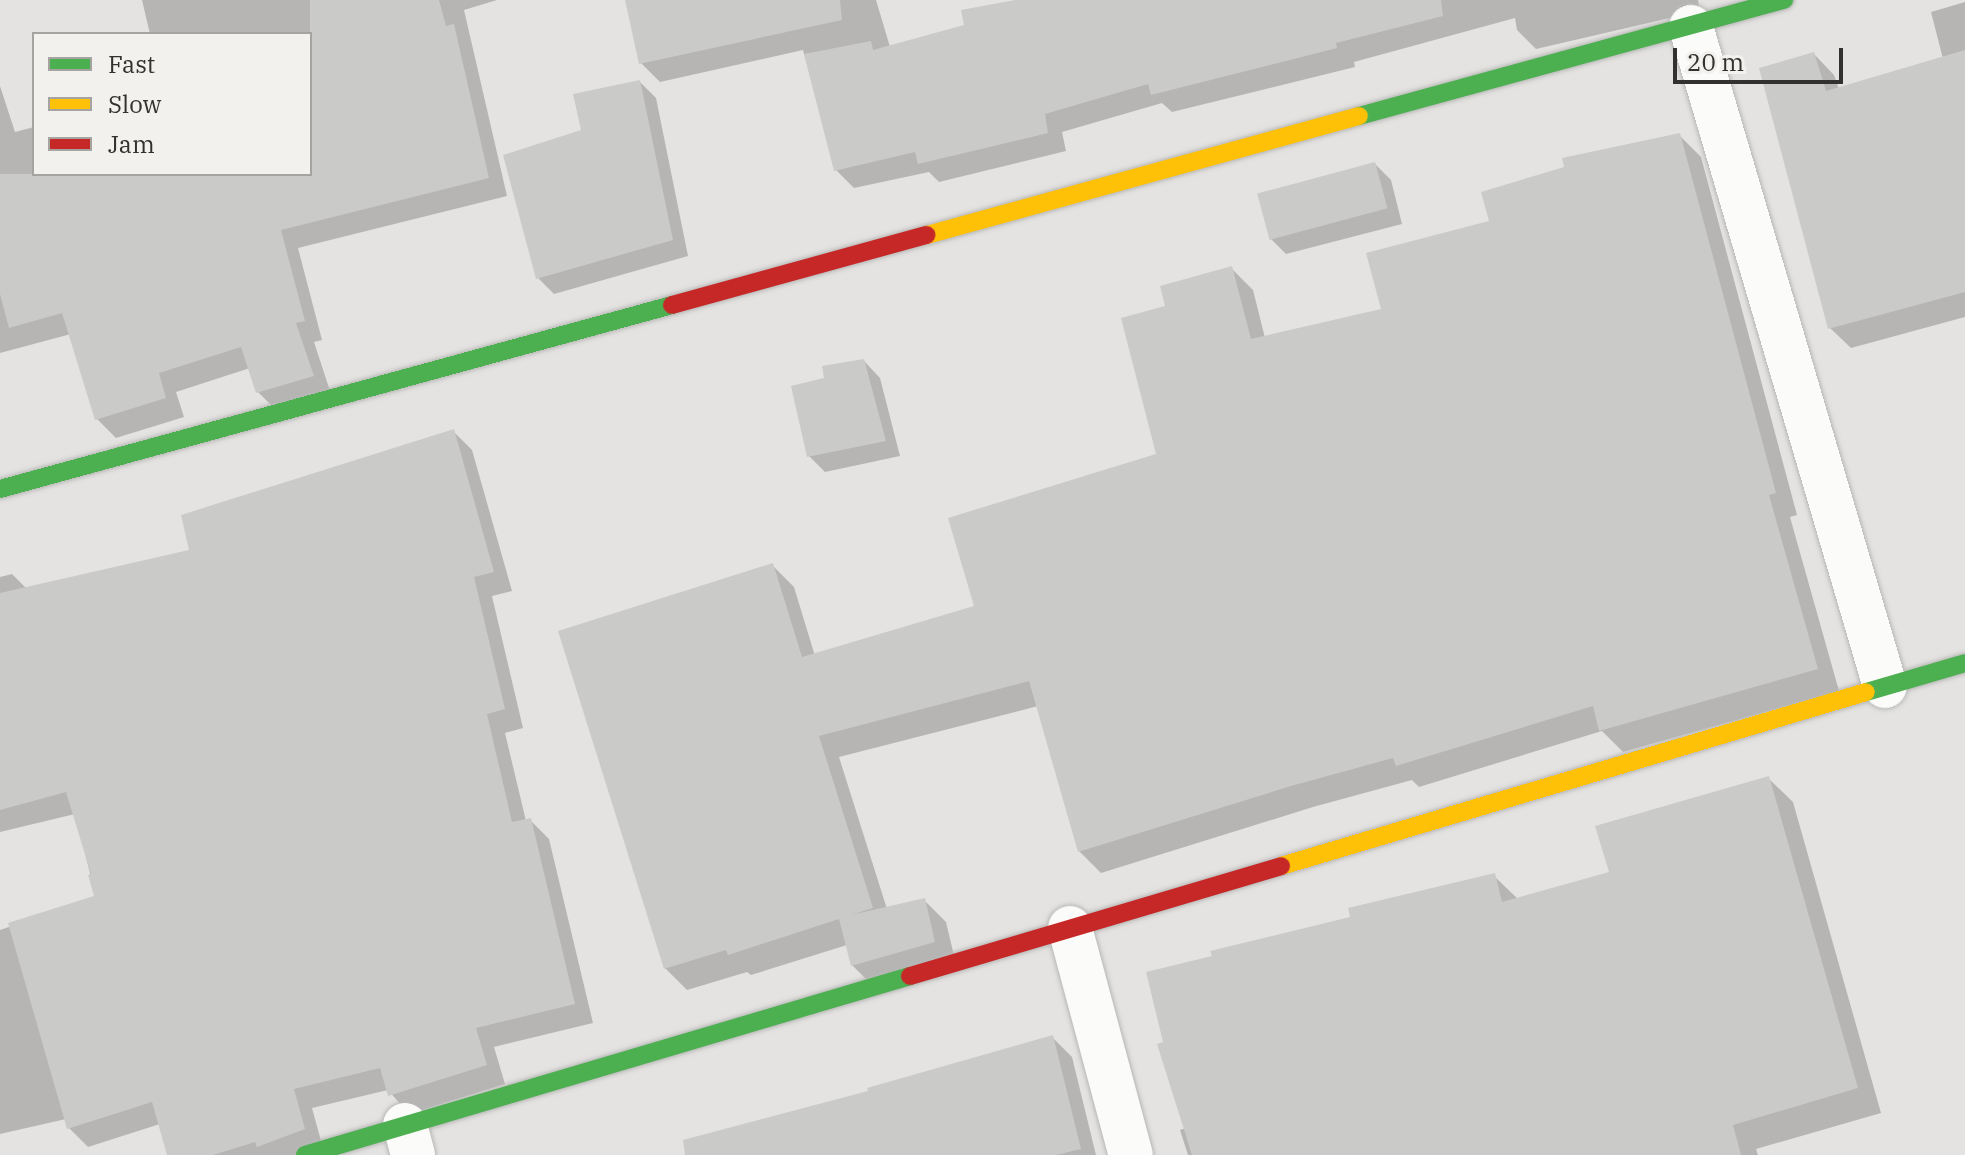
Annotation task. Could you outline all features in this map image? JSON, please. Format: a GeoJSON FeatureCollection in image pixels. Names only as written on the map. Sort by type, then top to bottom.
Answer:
{"type":"FeatureCollection","features":[{"type":"Feature","properties":{"kind":"street"},"geometry":{"type":"LineString","coordinates":[[0,489],[1784,0]]}},
{"type":"Feature","properties":{"kind":"street"},"geometry":{"type":"LineString","coordinates":[[1691,27],[1885,686]]}},
{"type":"Feature","properties":{"kind":"street"},"geometry":{"type":"LineString","coordinates":[[305,1155],[409,1140],[1070,928],[1965,663]]}},
{"type":"Feature","properties":{"kind":"street"},"geometry":{"type":"LineString","coordinates":[[1070,928],[1131,1155]]}},
{"type":"Feature","properties":{"kind":"building"},"geometry":{"type":"Polygon","coordinates":[[[310,0],[439,0],[446,26],[454,24],[489,178],[281,230],[305,321],[296,323],[314,376],[256,393],[241,347],[159,373],[166,398],[95,420],[62,313],[9,328],[0,294],[0,174],[312,176],[310,0]]]}},
{"type":"Feature","properties":{"kind":"building"},"geometry":{"type":"Polygon","coordinates":[[[625,0],[840,0],[842,20],[639,64],[625,0]]]}},
{"type":"Feature","properties":{"kind":"building"},"geometry":{"type":"Polygon","coordinates":[[[1015,0],[1441,0],[1443,16],[1336,43],[1337,48],[1151,95],[1148,84],[1045,114],[1048,133],[918,164],[915,152],[834,171],[804,54],[871,41],[873,50],[964,25],[961,10],[1015,0]]]}},
{"type":"Feature","properties":{"kind":"building"},"geometry":{"type":"Polygon","coordinates":[[[1965,50],[1965,292],[1828,329],[1759,68],[1814,52],[1826,91],[1965,50]]]}},
{"type":"Feature","properties":{"kind":"building"},"geometry":{"type":"Polygon","coordinates":[[[640,80],[673,240],[536,279],[503,155],[581,130],[573,94],[640,80]]]}},
{"type":"Feature","properties":{"kind":"building"},"geometry":{"type":"Polygon","coordinates":[[[1680,133],[1776,493],[1769,495],[1818,669],[1599,731],[1593,706],[1396,766],[1393,758],[1291,786],[1078,852],[1029,681],[819,736],[873,908],[851,915],[925,898],[935,942],[851,966],[839,919],[728,955],[726,950],[664,969],[558,631],[773,563],[802,657],[974,606],[948,518],[1156,454],[1121,318],[1165,306],[1160,286],[1232,266],[1251,339],[1381,309],[1366,253],[1489,221],[1481,192],[1564,167],[1562,158],[1680,133]]]}},
{"type":"Feature","properties":{"kind":"building"},"geometry":{"type":"Polygon","coordinates":[[[1375,162],[1387,208],[1270,240],[1257,194],[1375,162]]]}},
{"type":"Feature","properties":{"kind":"building"},"geometry":{"type":"Polygon","coordinates":[[[864,359],[886,441],[807,457],[791,386],[824,378],[822,366],[864,359]]]}},
{"type":"Feature","properties":{"kind":"building"},"geometry":{"type":"Polygon","coordinates":[[[454,429],[494,572],[474,577],[505,709],[487,714],[512,822],[531,818],[575,1004],[476,1028],[487,1065],[388,1096],[380,1068],[294,1089],[305,1129],[257,1147],[255,1142],[213,1155],[167,1155],[152,1102],[67,1129],[8,923],[94,896],[88,875],[91,874],[66,792],[0,810],[0,593],[189,550],[181,515],[454,429]]]}},
{"type":"Feature","properties":{"kind":"building"},"geometry":{"type":"Polygon","coordinates":[[[1769,776],[1858,1088],[1733,1125],[1741,1155],[1192,1155],[1157,1044],[1163,1042],[1146,972],[1212,956],[1210,951],[1350,917],[1348,908],[1495,873],[1502,902],[1609,872],[1595,826],[1769,776]]]}},
{"type":"Feature","properties":{"kind":"building"},"geometry":{"type":"Polygon","coordinates":[[[1053,1035],[1081,1149],[1056,1155],[685,1155],[683,1140],[868,1091],[867,1088],[1053,1035]]]}},
{"type":"Feature","properties":{"kind":"traffic: fast"},"geometry":{"type":"LineString","coordinates":[[1359,116],[1784,0]]}},
{"type":"Feature","properties":{"kind":"traffic: fast"},"geometry":{"type":"LineString","coordinates":[[0,489],[672,305]]}},
{"type":"Feature","properties":{"kind":"traffic: fast"},"geometry":{"type":"LineString","coordinates":[[1866,692],[1965,663]]}},
{"type":"Feature","properties":{"kind":"traffic: fast"},"geometry":{"type":"LineString","coordinates":[[305,1155],[910,976]]}},
{"type":"Feature","properties":{"kind":"traffic: slow"},"geometry":{"type":"LineString","coordinates":[[927,235],[1359,116]]}},
{"type":"Feature","properties":{"kind":"traffic: slow"},"geometry":{"type":"LineString","coordinates":[[1281,866],[1866,692]]}},
{"type":"Feature","properties":{"kind":"traffic: jam"},"geometry":{"type":"LineString","coordinates":[[672,305],[927,235]]}},
{"type":"Feature","properties":{"kind":"traffic: jam"},"geometry":{"type":"LineString","coordinates":[[910,976],[1281,866]]}}]}
